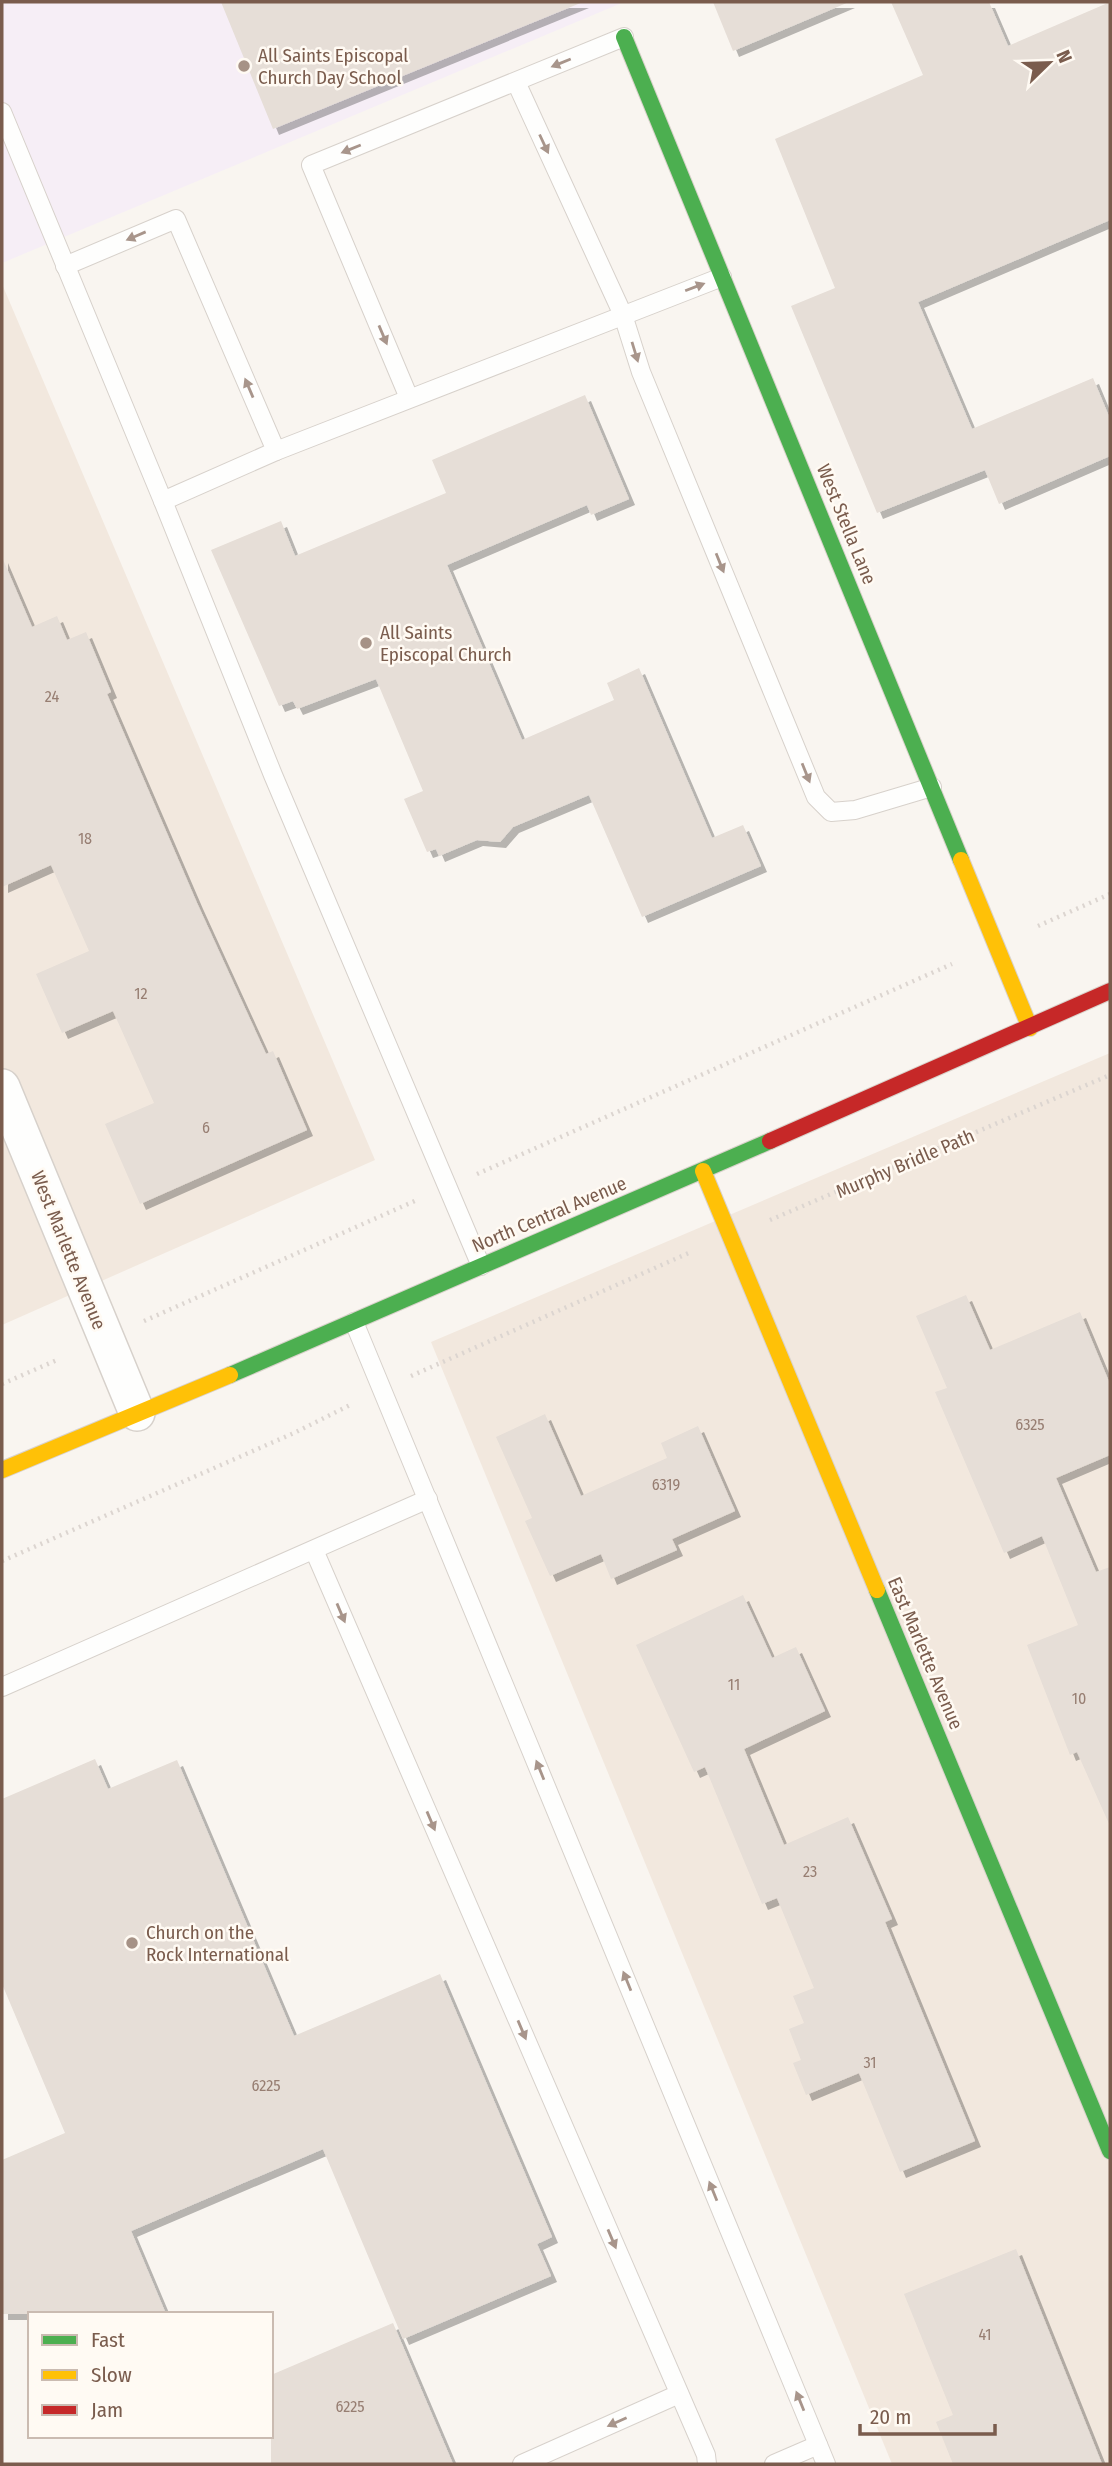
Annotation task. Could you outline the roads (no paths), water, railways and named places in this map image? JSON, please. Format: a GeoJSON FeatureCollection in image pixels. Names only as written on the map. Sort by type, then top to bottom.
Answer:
{"type":"FeatureCollection","features":[{"type":"Feature","properties":{"kind":"street","name":"West Stella Lane"},"geometry":{"type":"LineString","coordinates":[[624,37],[1030,1028]]}},
{"type":"Feature","properties":{"kind":"street","name":"North Central Avenue"},"geometry":{"type":"LineString","coordinates":[[2,1469],[354,1322],[1110,991]]}},
{"type":"Feature","properties":{"kind":"street","name":"West Marlette Avenue"},"geometry":{"type":"LineString","coordinates":[[2,1087],[137,1413]]}},
{"type":"Feature","properties":{"kind":"street","name":"East Marlette Avenue"},"geometry":{"type":"LineString","coordinates":[[703,1171],[1110,2151]]}},
{"type":"Feature","properties":{"kind":"lane"},"geometry":{"type":"LineString","coordinates":[[409,398],[311,164],[624,37]]}},
{"type":"Feature","properties":{"kind":"lane"},"geometry":{"type":"LineString","coordinates":[[516,82],[623,315],[641,372],[816,797],[831,812],[855,810],[932,787]]}},
{"type":"Feature","properties":{"kind":"lane"},"geometry":{"type":"LineString","coordinates":[[2,112],[273,775],[481,1266]]}},
{"type":"Feature","properties":{"kind":"lane"},"geometry":{"type":"LineString","coordinates":[[65,266],[176,219],[276,451]]}},
{"type":"Feature","properties":{"kind":"lane"},"geometry":{"type":"LineString","coordinates":[[163,501],[276,451],[722,277]]}},
{"type":"Feature","properties":{"kind":"lane"},"geometry":{"type":"LineString","coordinates":[[354,1322],[826,2464]]}},
{"type":"Feature","properties":{"kind":"lane"},"geometry":{"type":"LineString","coordinates":[[2,1687],[428,1499]]}},
{"type":"Feature","properties":{"kind":"lane"},"geometry":{"type":"LineString","coordinates":[[314,1550],[680,2394],[706,2455],[707,2464]]}},
{"type":"Feature","properties":{"kind":"lane"},"geometry":{"type":"LineString","coordinates":[[522,2464],[680,2394]]}},
{"type":"Feature","properties":{"kind":"lane"},"geometry":{"type":"LineString","coordinates":[[774,2464],[818,2445]]}},
{"type":"Feature","properties":{"kind":"place","name":"All Saints Episcopal Church Day School"},"geometry":{"type":"Point","coordinates":[244,66]}},
{"type":"Feature","properties":{"kind":"place","name":"All Saints Episcopal Church"},"geometry":{"type":"Point","coordinates":[366,643]}},
{"type":"Feature","properties":{"kind":"place","name":"Church on the Rock International"},"geometry":{"type":"Point","coordinates":[132,1943]}}]}
